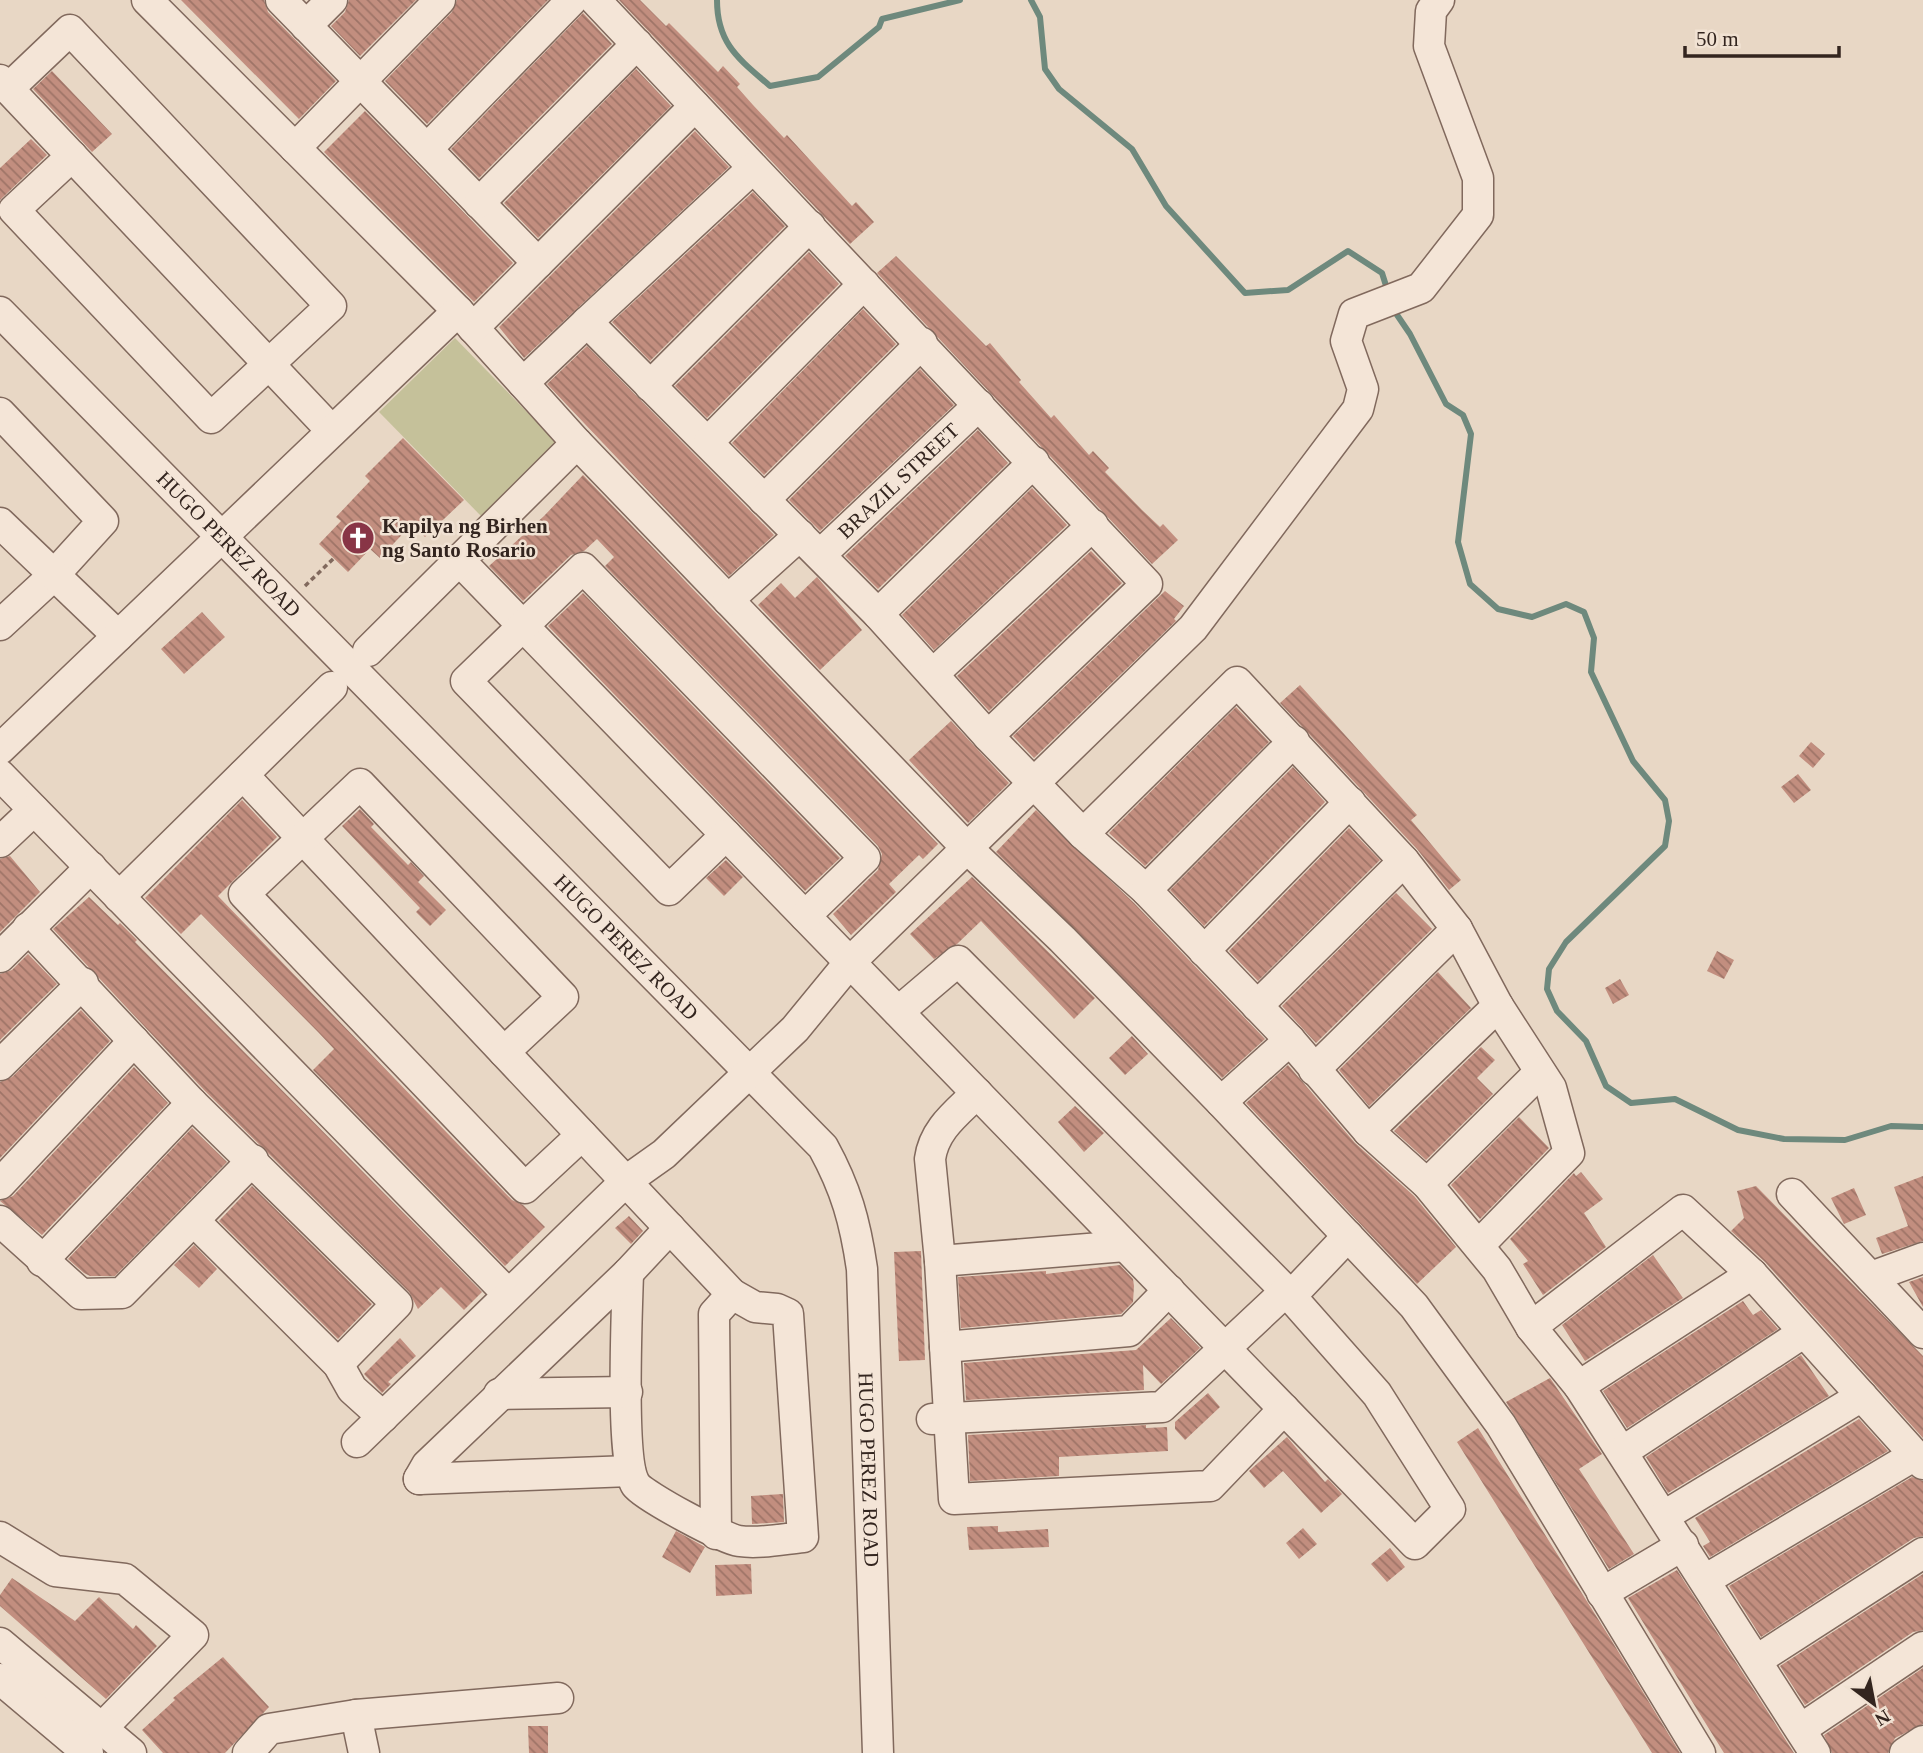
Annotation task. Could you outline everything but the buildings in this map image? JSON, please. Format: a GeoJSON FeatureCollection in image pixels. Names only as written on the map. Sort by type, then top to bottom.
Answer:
{"type":"FeatureCollection","features":[{"type":"Feature","properties":{"kind":"street"},"geometry":{"type":"LineString","coordinates":[[147,0],[466,319],[577,443],[967,848],[1072,949],[1221,1102],[1414,1306],[1501,1425],[1700,1753]]}},
{"type":"Feature","properties":{"kind":"street"},"geometry":{"type":"LineString","coordinates":[[281,0],[538,263]]}},
{"type":"Feature","properties":{"kind":"street"},"geometry":{"type":"LineString","coordinates":[[306,26],[332,0]]}},
{"type":"Feature","properties":{"kind":"street"},"geometry":{"type":"LineString","coordinates":[[295,148],[440,0]]}},
{"type":"Feature","properties":{"kind":"street"},"geometry":{"type":"LineString","coordinates":[[426,149],[572,0]]}},
{"type":"Feature","properties":{"kind":"street"},"geometry":{"type":"LineString","coordinates":[[595,0],[1147,584],[988,736]]}},
{"type":"Feature","properties":{"kind":"street"},"geometry":{"type":"LineString","coordinates":[[357,1442],[626,1181],[653,1143],[743,1066],[783,1014],[850,962],[1193,628],[1358,409],[1363,389],[1346,341],[1354,314],[1421,288],[1478,215],[1478,178],[1429,46],[1429,4]]}},
{"type":"Feature","properties":{"kind":"street"},"geometry":{"type":"LineString","coordinates":[[72,156],[14,210],[211,418],[268,364],[331,306],[70,30],[4,85],[72,156],[268,364],[332,431]]}},
{"type":"Feature","properties":{"kind":"street"},"geometry":{"type":"LineString","coordinates":[[479,203],[637,44]]}},
{"type":"Feature","properties":{"kind":"street"},"geometry":{"type":"LineString","coordinates":[[0,748],[332,431],[466,319],[538,263],[695,106]]}},
{"type":"Feature","properties":{"kind":"street"},"geometry":{"type":"LineString","coordinates":[[523,383],[753,168]]}},
{"type":"Feature","properties":{"kind":"street"},"geometry":{"type":"LineString","coordinates":[[650,386],[810,226]]}},
{"type":"Feature","properties":{"kind":"street"},"geometry":{"type":"LineString","coordinates":[[709,441],[864,284]]}},
{"type":"Feature","properties":{"kind":"street","name":"HUGO PEREZ ROAD"},"geometry":{"type":"LineString","coordinates":[[0,312],[823,1147],[841,1180],[855,1220],[862,1269],[878,1753]]}},
{"type":"Feature","properties":{"kind":"street"},"geometry":{"type":"LineString","coordinates":[[587,322],[709,441],[878,614],[988,736],[1083,834],[1146,890],[1290,1040],[1368,1131],[1427,1184],[1479,1245],[1497,1269],[1531,1327],[1579,1386],[1808,1741],[1923,1647]]}},
{"type":"Feature","properties":{"kind":"street"},"geometry":{"type":"LineString","coordinates":[[764,500],[922,344]]}},
{"type":"Feature","properties":{"kind":"street","name":"BRAZIL STREET"},"geometry":{"type":"LineString","coordinates":[[728,600],[810,545],[979,405]]}},
{"type":"Feature","properties":{"kind":"street"},"geometry":{"type":"LineString","coordinates":[[0,413],[103,521],[53,576],[0,625]]}},
{"type":"Feature","properties":{"kind":"street"},"geometry":{"type":"LineString","coordinates":[[368,651],[577,443]]}},
{"type":"Feature","properties":{"kind":"street"},"geometry":{"type":"LineString","coordinates":[[878,614],[1034,462]]}},
{"type":"Feature","properties":{"kind":"street"},"geometry":{"type":"LineString","coordinates":[[0,523],[118,636]]}},
{"type":"Feature","properties":{"kind":"street"},"geometry":{"type":"LineString","coordinates":[[933,674],[1093,525]]}},
{"type":"Feature","properties":{"kind":"street"},"geometry":{"type":"LineString","coordinates":[[459,560],[1125,1246],[1169,1290],[1415,1544],[1450,1509],[1377,1394],[1289,1294],[958,961],[898,1012]]}},
{"type":"Feature","properties":{"kind":"street"},"geometry":{"type":"LineString","coordinates":[[726,835],[668,890],[466,681],[583,568],[865,858],[805,916]]}},
{"type":"Feature","properties":{"kind":"street"},"geometry":{"type":"LineString","coordinates":[[1083,834],[1237,682],[1294,741],[1404,861],[1458,929],[1498,1006],[1551,1088],[1570,1153],[1479,1245]]}},
{"type":"Feature","properties":{"kind":"street"},"geometry":{"type":"LineString","coordinates":[[120,897],[332,687]]}},
{"type":"Feature","properties":{"kind":"street"},"geometry":{"type":"LineString","coordinates":[[1146,890],[1294,741]]}},
{"type":"Feature","properties":{"kind":"street"},"geometry":{"type":"LineString","coordinates":[[0,775],[508,1294]]}},
{"type":"Feature","properties":{"kind":"street"},"geometry":{"type":"LineString","coordinates":[[243,775],[732,1294],[755,1307],[777,1309],[788,1314],[803,1538],[740,1542],[716,1534],[637,1487],[630,1471],[626,1392],[628,1273]]}},
{"type":"Feature","properties":{"kind":"street"},"geometry":{"type":"LineString","coordinates":[[504,1052],[563,997],[360,784],[244,894],[525,1188],[582,1135]]}},
{"type":"Feature","properties":{"kind":"street"},"geometry":{"type":"LineString","coordinates":[[1204,951],[1350,802]]}},
{"type":"Feature","properties":{"kind":"street"},"geometry":{"type":"LineString","coordinates":[[0,842],[34,810]]}},
{"type":"Feature","properties":{"kind":"street"},"geometry":{"type":"LineString","coordinates":[[1257,1006],[1404,861]]}},
{"type":"Feature","properties":{"kind":"street"},"geometry":{"type":"LineString","coordinates":[[0,957],[91,867]]}},
{"type":"Feature","properties":{"kind":"street"},"geometry":{"type":"LineString","coordinates":[[29,928],[192,1102],[397,1304],[338,1364]]}},
{"type":"Feature","properties":{"kind":"street"},"geometry":{"type":"LineString","coordinates":[[1314,1070],[1458,929]]}},
{"type":"Feature","properties":{"kind":"street"},"geometry":{"type":"LineString","coordinates":[[0,1065],[83,983]]}},
{"type":"Feature","properties":{"kind":"street"},"geometry":{"type":"LineString","coordinates":[[1368,1131],[1498,1006]]}},
{"type":"Feature","properties":{"kind":"street"},"geometry":{"type":"LineString","coordinates":[[1221,1102],[1290,1040]]}},
{"type":"Feature","properties":{"kind":"street"},"geometry":{"type":"LineString","coordinates":[[0,1184],[134,1041]]}},
{"type":"Feature","properties":{"kind":"street"},"geometry":{"type":"LineString","coordinates":[[1427,1184],[1540,1072]]}},
{"type":"Feature","properties":{"kind":"street"},"geometry":{"type":"LineString","coordinates":[[977,1093],[940,1129],[932,1145],[930,1159],[940,1261],[944,1347],[940,1419],[954,1499],[1210,1486],[1284,1409]]}},
{"type":"Feature","properties":{"kind":"street"},"geometry":{"type":"LineString","coordinates":[[42,1261],[192,1102]]}},
{"type":"Feature","properties":{"kind":"street"},"geometry":{"type":"LineString","coordinates":[[0,1221],[81,1294],[122,1293],[253,1160]]}},
{"type":"Feature","properties":{"kind":"street"},"geometry":{"type":"LineString","coordinates":[[1792,1194],[1923,1333]]}},
{"type":"Feature","properties":{"kind":"street"},"geometry":{"type":"LineString","coordinates":[[1531,1327],[1683,1210],[1752,1275],[1919,1459],[1705,1580]]}},
{"type":"Feature","properties":{"kind":"street"},"geometry":{"type":"LineString","coordinates":[[194,1221],[338,1364],[352,1389],[383,1417]]}},
{"type":"Feature","properties":{"kind":"street"},"geometry":{"type":"LineString","coordinates":[[630,1471],[419,1479],[427,1465],[628,1273],[670,1228]]}},
{"type":"Feature","properties":{"kind":"street"},"geometry":{"type":"LineString","coordinates":[[940,1419],[1162,1407],[1224,1348],[1289,1294],[1348,1236]]}},
{"type":"Feature","properties":{"kind":"street"},"geometry":{"type":"LineString","coordinates":[[940,1261],[1125,1246]]}},
{"type":"Feature","properties":{"kind":"street"},"geometry":{"type":"LineString","coordinates":[[1871,1277],[1923,1258]]}},
{"type":"Feature","properties":{"kind":"street"},"geometry":{"type":"LineString","coordinates":[[1579,1386],[1752,1275]]}},
{"type":"Feature","properties":{"kind":"street"},"geometry":{"type":"LineString","coordinates":[[944,1347],[1129,1331],[1169,1290]]}},
{"type":"Feature","properties":{"kind":"street"},"geometry":{"type":"LineString","coordinates":[[716,1534],[714,1314],[732,1294]]}},
{"type":"Feature","properties":{"kind":"street"},"geometry":{"type":"LineString","coordinates":[[1622,1452],[1803,1333]]}},
{"type":"Feature","properties":{"kind":"street"},"geometry":{"type":"LineString","coordinates":[[499,1394],[626,1392]]}},
{"type":"Feature","properties":{"kind":"street"},"geometry":{"type":"LineString","coordinates":[[1664,1516],[1862,1396]]}},
{"type":"Feature","properties":{"kind":"street"},"geometry":{"type":"LineString","coordinates":[[0,1537],[55,1571],[125,1579],[193,1635],[103,1727]]}},
{"type":"Feature","properties":{"kind":"street"},"geometry":{"type":"LineString","coordinates":[[1602,1593],[1683,1545]]}},
{"type":"Feature","properties":{"kind":"street"},"geometry":{"type":"LineString","coordinates":[[1757,1660],[1923,1553]]}},
{"type":"Feature","properties":{"kind":"street"},"geometry":{"type":"LineString","coordinates":[[0,1643],[131,1753]]}},
{"type":"Feature","properties":{"kind":"street"},"geometry":{"type":"LineString","coordinates":[[0,1679],[88,1753]]}},
{"type":"Feature","properties":{"kind":"street"},"geometry":{"type":"LineString","coordinates":[[248,1753],[269,1729],[356,1714],[558,1698]]}},
{"type":"Feature","properties":{"kind":"street"},"geometry":{"type":"LineString","coordinates":[[356,1714],[364,1753]]}},
{"type":"Feature","properties":{"kind":"street"},"geometry":{"type":"LineString","coordinates":[[1905,1753],[1923,1741]]}},
{"type":"Feature","properties":{"kind":"path"},"geometry":{"type":"LineString","coordinates":[[287,604],[334,558]]}},
{"type":"Feature","properties":{"kind":"shaded area"},"geometry":{"type":"Polygon","coordinates":[[[455,338],[557,443],[482,517],[379,412],[455,338]]]}},
{"type":"Feature","properties":{"kind":"waterway"},"geometry":{"type":"LineString","coordinates":[[717,0],[721,28],[732,49],[770,86],[818,77],[879,27],[882,19],[960,0]]}},
{"type":"Feature","properties":{"kind":"waterway"},"geometry":{"type":"LineString","coordinates":[[1031,0],[1040,17],[1045,69],[1059,89],[1132,149],[1166,206],[1245,293],[1288,290],[1348,251],[1382,273],[1388,292]]}},
{"type":"Feature","properties":{"kind":"waterway"},"geometry":{"type":"LineString","coordinates":[[1393,309],[1410,334],[1446,404],[1463,415],[1471,434],[1458,542],[1470,584],[1498,609],[1532,617],[1566,604],[1584,612],[1594,638],[1591,672],[1633,761],[1665,800],[1669,821],[1665,846],[1566,942],[1549,969],[1547,989],[1557,1011],[1586,1041],[1606,1086],[1631,1103],[1675,1099],[1738,1130],[1784,1139],[1845,1140],[1891,1126],[1923,1127]]}},
{"type":"Feature","properties":{"kind":"place","name":"Kapilya ng Birhen ng Santo Rosario"},"geometry":{"type":"Point","coordinates":[358,538]}}]}
